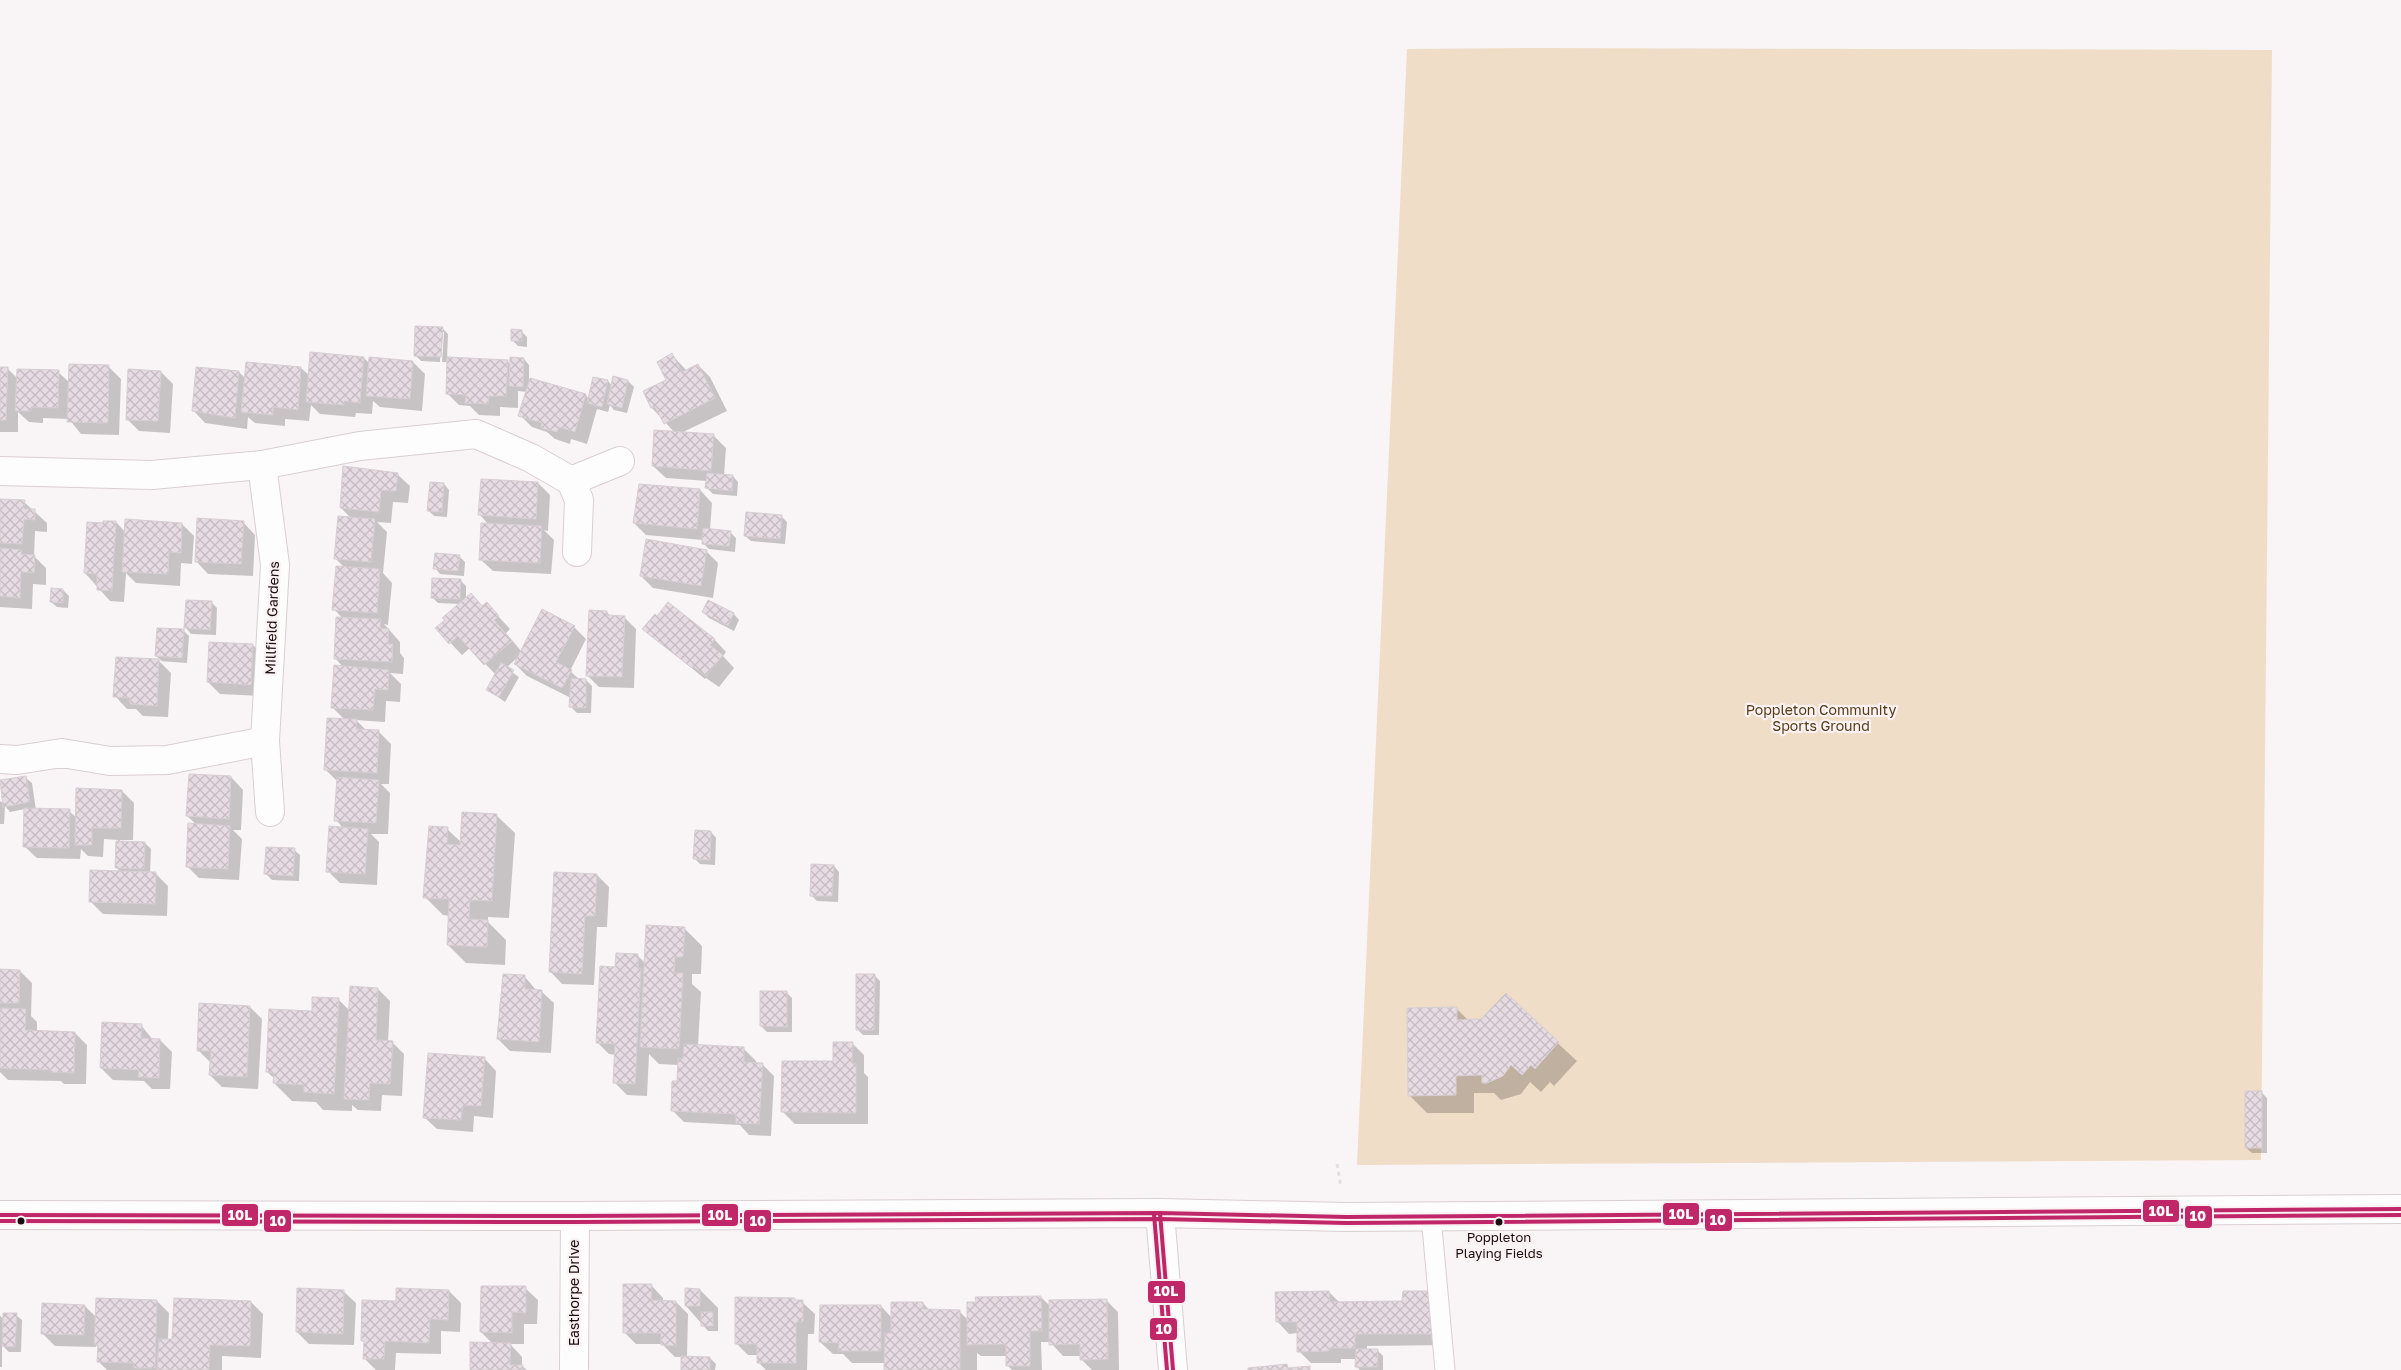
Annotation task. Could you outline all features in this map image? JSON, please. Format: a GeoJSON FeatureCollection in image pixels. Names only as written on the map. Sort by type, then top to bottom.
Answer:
{"type":"FeatureCollection","features":[{"type":"Feature","properties":{"kind":"street"},"geometry":{"type":"LineString","coordinates":[[0,472],[152,475],[262,465],[360,446],[476,434],[531,458],[571,481],[579,500],[577,552]]}},
{"type":"Feature","properties":{"kind":"street"},"geometry":{"type":"LineString","coordinates":[[571,481],[620,461]]}},
{"type":"Feature","properties":{"kind":"street","name":"Millfield Gardens"},"geometry":{"type":"LineString","coordinates":[[262,465],[275,565],[265,741],[270,812]]}},
{"type":"Feature","properties":{"kind":"street"},"geometry":{"type":"LineString","coordinates":[[0,759],[17,760],[62,753],[110,760],[167,760],[265,741]]}},
{"type":"Feature","properties":{"kind":"street"},"geometry":{"type":"LineString","coordinates":[[0,1215],[574,1216],[1160,1213],[1346,1217],[2401,1209]]}},
{"type":"Feature","properties":{"kind":"street"},"geometry":{"type":"LineString","coordinates":[[1160,1213],[1174,1370]]}},
{"type":"Feature","properties":{"kind":"street","name":"Easthorpe Drive"},"geometry":{"type":"LineString","coordinates":[[574,1216],[574,1370]]}},
{"type":"Feature","properties":{"kind":"lane"},"geometry":{"type":"LineString","coordinates":[[1431,1216],[1445,1370]]}},
{"type":"Feature","properties":{"kind":"green space","name":"Poppleton Community Sports Ground"},"geometry":{"type":"Polygon","coordinates":[[[1407,49],[2272,50],[2261,1160],[1357,1165],[1407,49]]]}},
{"type":"Feature","properties":{"kind":"building"},"geometry":{"type":"Polygon","coordinates":[[[415,326],[443,327],[441,357],[414,356],[415,326]]]}},
{"type":"Feature","properties":{"kind":"building"},"geometry":{"type":"Polygon","coordinates":[[[511,329],[522,330],[522,341],[511,341],[511,329]]]}},
{"type":"Feature","properties":{"kind":"building"},"geometry":{"type":"Polygon","coordinates":[[[310,352],[364,357],[360,403],[344,401],[344,405],[306,402],[310,352]]]}},
{"type":"Feature","properties":{"kind":"building"},"geometry":{"type":"Polygon","coordinates":[[[672,353],[682,372],[698,364],[715,398],[664,424],[655,407],[651,408],[643,391],[666,380],[657,362],[672,353]]]}},
{"type":"Feature","properties":{"kind":"building"},"geometry":{"type":"Polygon","coordinates":[[[369,357],[413,361],[410,399],[366,396],[369,357]]]}},
{"type":"Feature","properties":{"kind":"building"},"geometry":{"type":"Polygon","coordinates":[[[447,357],[508,360],[506,396],[489,396],[488,404],[465,403],[466,395],[446,394],[447,357]]]}},
{"type":"Feature","properties":{"kind":"building"},"geometry":{"type":"Polygon","coordinates":[[[510,357],[524,358],[523,387],[509,386],[510,357]]]}},
{"type":"Feature","properties":{"kind":"building"},"geometry":{"type":"Polygon","coordinates":[[[246,362],[301,367],[298,410],[273,407],[273,415],[241,412],[246,362]]]}},
{"type":"Feature","properties":{"kind":"building"},"geometry":{"type":"Polygon","coordinates":[[[69,364],[109,365],[108,423],[67,422],[69,364]]]}},
{"type":"Feature","properties":{"kind":"building"},"geometry":{"type":"Polygon","coordinates":[[[0,367],[8,367],[6,420],[0,420],[0,367]]]}},
{"type":"Feature","properties":{"kind":"building"},"geometry":{"type":"Polygon","coordinates":[[[196,367],[239,371],[235,418],[192,411],[196,367]]]}},
{"type":"Feature","properties":{"kind":"building"},"geometry":{"type":"Polygon","coordinates":[[[17,369],[59,370],[58,408],[31,407],[31,411],[15,411],[17,369]]]}},
{"type":"Feature","properties":{"kind":"building"},"geometry":{"type":"Polygon","coordinates":[[[128,369],[161,371],[158,421],[126,420],[128,369]]]}},
{"type":"Feature","properties":{"kind":"building"},"geometry":{"type":"Polygon","coordinates":[[[613,376],[628,380],[622,408],[607,404],[613,376]]]}},
{"type":"Feature","properties":{"kind":"building"},"geometry":{"type":"Polygon","coordinates":[[[593,377],[608,380],[602,407],[587,403],[593,377]]]}},
{"type":"Feature","properties":{"kind":"building"},"geometry":{"type":"Polygon","coordinates":[[[530,378],[586,394],[575,432],[559,427],[557,432],[541,428],[542,423],[518,416],[530,378]]]}},
{"type":"Feature","properties":{"kind":"building"},"geometry":{"type":"Polygon","coordinates":[[[654,430],[714,434],[711,471],[652,466],[654,430]]]}},
{"type":"Feature","properties":{"kind":"building"},"geometry":{"type":"Polygon","coordinates":[[[343,466],[398,473],[396,491],[381,490],[379,512],[340,508],[343,466]]]}},
{"type":"Feature","properties":{"kind":"building"},"geometry":{"type":"Polygon","coordinates":[[[707,473],[733,475],[732,491],[705,488],[707,473]]]}},
{"type":"Feature","properties":{"kind":"building"},"geometry":{"type":"Polygon","coordinates":[[[481,479],[538,482],[536,519],[478,515],[481,479]]]}},
{"type":"Feature","properties":{"kind":"building"},"geometry":{"type":"Polygon","coordinates":[[[430,482],[444,483],[442,512],[427,511],[430,482]]]}},
{"type":"Feature","properties":{"kind":"building"},"geometry":{"type":"Polygon","coordinates":[[[639,484],[700,489],[697,529],[633,523],[639,484]]]}},
{"type":"Feature","properties":{"kind":"building"},"geometry":{"type":"Polygon","coordinates":[[[0,499],[25,500],[24,509],[35,509],[35,520],[24,519],[22,544],[0,543],[0,499]]]}},
{"type":"Feature","properties":{"kind":"building"},"geometry":{"type":"Polygon","coordinates":[[[746,512],[782,515],[780,539],[744,536],[746,512]]]}},
{"type":"Feature","properties":{"kind":"building"},"geometry":{"type":"Polygon","coordinates":[[[338,516],[375,519],[371,562],[334,559],[338,516]]]}},
{"type":"Feature","properties":{"kind":"building"},"geometry":{"type":"Polygon","coordinates":[[[197,518],[244,521],[241,564],[195,562],[197,518]]]}},
{"type":"Feature","properties":{"kind":"building"},"geometry":{"type":"Polygon","coordinates":[[[125,519],[182,523],[181,553],[169,552],[168,574],[122,572],[125,519]]]}},
{"type":"Feature","properties":{"kind":"building"},"geometry":{"type":"Polygon","coordinates":[[[103,521],[116,521],[112,591],[97,590],[97,574],[84,573],[87,522],[103,523],[103,521]]]}},
{"type":"Feature","properties":{"kind":"building"},"geometry":{"type":"Polygon","coordinates":[[[481,523],[542,526],[540,563],[479,560],[481,523]]]}},
{"type":"Feature","properties":{"kind":"building"},"geometry":{"type":"Polygon","coordinates":[[[703,528],[731,531],[729,546],[702,544],[703,528]]]}},
{"type":"Feature","properties":{"kind":"building"},"geometry":{"type":"Polygon","coordinates":[[[646,539],[707,550],[701,586],[640,576],[646,539]]]}},
{"type":"Feature","properties":{"kind":"building"},"geometry":{"type":"Polygon","coordinates":[[[0,548],[22,550],[21,554],[35,555],[34,573],[21,572],[20,598],[0,596],[0,548]]]}},
{"type":"Feature","properties":{"kind":"building"},"geometry":{"type":"Polygon","coordinates":[[[435,553],[460,555],[458,571],[433,569],[435,553]]]}},
{"type":"Feature","properties":{"kind":"building"},"geometry":{"type":"Polygon","coordinates":[[[336,566],[380,569],[377,613],[332,610],[336,566]]]}},
{"type":"Feature","properties":{"kind":"building"},"geometry":{"type":"Polygon","coordinates":[[[432,578],[461,579],[460,599],[431,598],[432,578]]]}},
{"type":"Feature","properties":{"kind":"building"},"geometry":{"type":"Polygon","coordinates":[[[51,588],[63,589],[63,603],[50,602],[51,588]]]}},
{"type":"Feature","properties":{"kind":"building"},"geometry":{"type":"Polygon","coordinates":[[[471,593],[482,606],[487,602],[499,616],[494,620],[512,641],[484,665],[458,636],[449,644],[435,628],[445,620],[442,618],[471,593]]]}},
{"type":"Feature","properties":{"kind":"building"},"geometry":{"type":"Polygon","coordinates":[[[186,600],[212,601],[210,630],[184,628],[186,600]]]}},
{"type":"Feature","properties":{"kind":"building"},"geometry":{"type":"Polygon","coordinates":[[[708,600],[734,613],[728,626],[702,612],[708,600]]]}},
{"type":"Feature","properties":{"kind":"building"},"geometry":{"type":"Polygon","coordinates":[[[668,602],[715,639],[710,645],[723,655],[706,676],[694,667],[692,668],[642,629],[655,614],[657,616],[668,602]]]}},
{"type":"Feature","properties":{"kind":"building"},"geometry":{"type":"Polygon","coordinates":[[[542,609],[575,626],[556,662],[572,670],[562,688],[514,664],[542,609]]]}},
{"type":"Feature","properties":{"kind":"building"},"geometry":{"type":"Polygon","coordinates":[[[589,610],[607,611],[607,615],[625,616],[622,677],[586,676],[589,610]]]}},
{"type":"Feature","properties":{"kind":"building"},"geometry":{"type":"Polygon","coordinates":[[[336,617],[381,619],[380,628],[389,629],[388,644],[393,644],[392,662],[334,659],[336,617]]]}},
{"type":"Feature","properties":{"kind":"building"},"geometry":{"type":"Polygon","coordinates":[[[157,628],[184,629],[182,658],[155,656],[157,628]]]}},
{"type":"Feature","properties":{"kind":"building"},"geometry":{"type":"Polygon","coordinates":[[[209,642],[253,644],[251,685],[207,682],[209,642]]]}},
{"type":"Feature","properties":{"kind":"building"},"geometry":{"type":"Polygon","coordinates":[[[116,657],[159,659],[157,706],[130,704],[130,698],[113,697],[116,657]]]}},
{"type":"Feature","properties":{"kind":"building"},"geometry":{"type":"Polygon","coordinates":[[[501,663],[514,670],[499,697],[486,690],[501,663]]]}},
{"type":"Feature","properties":{"kind":"building"},"geometry":{"type":"Polygon","coordinates":[[[334,665],[389,670],[388,690],[375,689],[373,710],[331,708],[334,665]]]}},
{"type":"Feature","properties":{"kind":"building"},"geometry":{"type":"Polygon","coordinates":[[[571,678],[586,679],[586,708],[569,707],[571,678]]]}},
{"type":"Feature","properties":{"kind":"building"},"geometry":{"type":"Polygon","coordinates":[[[327,718],[357,719],[356,729],[379,730],[377,773],[324,770],[327,718]]]}},
{"type":"Feature","properties":{"kind":"building"},"geometry":{"type":"Polygon","coordinates":[[[189,774],[231,776],[229,819],[186,816],[189,774]]]}},
{"type":"Feature","properties":{"kind":"building"},"geometry":{"type":"Polygon","coordinates":[[[26,776],[30,802],[3,807],[0,780],[26,776]]]}},
{"type":"Feature","properties":{"kind":"building"},"geometry":{"type":"Polygon","coordinates":[[[337,777],[379,780],[376,823],[334,821],[337,777]]]}},
{"type":"Feature","properties":{"kind":"building"},"geometry":{"type":"Polygon","coordinates":[[[76,788],[122,790],[121,828],[92,828],[92,845],[75,845],[76,788]]]}},
{"type":"Feature","properties":{"kind":"building"},"geometry":{"type":"Polygon","coordinates":[[[24,808],[70,809],[69,848],[23,847],[24,808]]]}},
{"type":"Feature","properties":{"kind":"building"},"geometry":{"type":"Polygon","coordinates":[[[462,812],[497,814],[492,901],[470,900],[469,919],[488,920],[487,947],[447,945],[449,899],[423,898],[429,826],[448,827],[447,844],[460,845],[462,812]]]}},
{"type":"Feature","properties":{"kind":"building"},"geometry":{"type":"Polygon","coordinates":[[[188,823],[230,826],[228,869],[186,867],[188,823]]]}},
{"type":"Feature","properties":{"kind":"building"},"geometry":{"type":"Polygon","coordinates":[[[329,826],[368,829],[365,874],[326,872],[329,826]]]}},
{"type":"Feature","properties":{"kind":"building"},"geometry":{"type":"Polygon","coordinates":[[[695,830],[711,831],[710,860],[693,859],[695,830]]]}},
{"type":"Feature","properties":{"kind":"building"},"geometry":{"type":"Polygon","coordinates":[[[116,841],[145,842],[144,869],[115,868],[116,841]]]}},
{"type":"Feature","properties":{"kind":"building"},"geometry":{"type":"Polygon","coordinates":[[[266,847],[295,848],[293,876],[264,874],[266,847]]]}},
{"type":"Feature","properties":{"kind":"building"},"geometry":{"type":"Polygon","coordinates":[[[811,864],[834,865],[832,896],[810,896],[811,864]]]}},
{"type":"Feature","properties":{"kind":"building"},"geometry":{"type":"Polygon","coordinates":[[[90,870],[156,872],[155,904],[89,902],[90,870]]]}},
{"type":"Feature","properties":{"kind":"building"},"geometry":{"type":"Polygon","coordinates":[[[554,872],[597,874],[595,916],[585,916],[582,974],[549,972],[554,872]]]}},
{"type":"Feature","properties":{"kind":"building"},"geometry":{"type":"Polygon","coordinates":[[[646,925],[685,927],[683,957],[675,957],[674,973],[683,973],[679,1049],[640,1047],[646,925]]]}},
{"type":"Feature","properties":{"kind":"building"},"geometry":{"type":"Polygon","coordinates":[[[616,953],[638,954],[638,968],[641,968],[635,1084],[613,1083],[615,1044],[596,1043],[600,966],[615,967],[616,953]]]}},
{"type":"Feature","properties":{"kind":"building"},"geometry":{"type":"Polygon","coordinates":[[[0,969],[20,970],[19,1003],[0,1003],[0,969]]]}},
{"type":"Feature","properties":{"kind":"building"},"geometry":{"type":"Polygon","coordinates":[[[503,974],[525,975],[525,989],[542,990],[539,1042],[497,1039],[503,974]]]}},
{"type":"Feature","properties":{"kind":"building"},"geometry":{"type":"Polygon","coordinates":[[[856,974],[875,974],[874,1030],[856,1030],[856,974]]]}},
{"type":"Feature","properties":{"kind":"building"},"geometry":{"type":"Polygon","coordinates":[[[350,986],[378,988],[376,1040],[393,1041],[390,1084],[370,1083],[369,1100],[344,1099],[350,986]]]}},
{"type":"Feature","properties":{"kind":"building"},"geometry":{"type":"Polygon","coordinates":[[[760,991],[787,991],[787,1027],[760,1026],[760,991]]]}},
{"type":"Feature","properties":{"kind":"building"},"geometry":{"type":"Polygon","coordinates":[[[1506,993],[1559,1042],[1535,1069],[1531,1065],[1522,1075],[1511,1065],[1503,1076],[1487,1083],[1482,1083],[1482,1075],[1456,1076],[1456,1095],[1408,1096],[1407,1008],[1457,1007],[1457,1020],[1481,1019],[1506,993]]]}},
{"type":"Feature","properties":{"kind":"building"},"geometry":{"type":"Polygon","coordinates":[[[312,997],[339,998],[334,1094],[304,1092],[304,1085],[273,1083],[274,1073],[266,1072],[269,1009],[312,1011],[312,997]]]}},
{"type":"Feature","properties":{"kind":"building"},"geometry":{"type":"Polygon","coordinates":[[[199,1003],[250,1006],[247,1077],[209,1075],[211,1051],[197,1051],[199,1003]]]}},
{"type":"Feature","properties":{"kind":"building"},"geometry":{"type":"Polygon","coordinates":[[[0,1008],[26,1009],[25,1030],[75,1032],[74,1073],[0,1068],[0,1008]]]}},
{"type":"Feature","properties":{"kind":"building"},"geometry":{"type":"Polygon","coordinates":[[[102,1022],[142,1024],[141,1038],[160,1039],[159,1078],[138,1077],[139,1070],[100,1068],[102,1022]]]}},
{"type":"Feature","properties":{"kind":"building"},"geometry":{"type":"Polygon","coordinates":[[[833,1042],[853,1042],[852,1064],[856,1064],[856,1113],[781,1112],[782,1061],[833,1061],[833,1042]]]}},
{"type":"Feature","properties":{"kind":"building"},"geometry":{"type":"Polygon","coordinates":[[[684,1044],[744,1047],[744,1062],[763,1063],[759,1124],[736,1123],[736,1114],[671,1111],[672,1081],[677,1081],[678,1059],[683,1059],[684,1044]]]}},
{"type":"Feature","properties":{"kind":"building"},"geometry":{"type":"Polygon","coordinates":[[[428,1053],[485,1057],[481,1106],[463,1105],[461,1120],[423,1118],[428,1053]]]}},
{"type":"Feature","properties":{"kind":"building"},"geometry":{"type":"Polygon","coordinates":[[[2245,1091],[2262,1091],[2262,1148],[2245,1148],[2245,1091]]]}},
{"type":"Feature","properties":{"kind":"building"},"geometry":{"type":"Polygon","coordinates":[[[623,1284],[652,1284],[651,1300],[676,1301],[676,1346],[661,1345],[661,1333],[623,1333],[623,1284]]]}},
{"type":"Feature","properties":{"kind":"building"},"geometry":{"type":"Polygon","coordinates":[[[481,1286],[526,1286],[526,1313],[512,1312],[512,1333],[480,1332],[481,1286]]]}},
{"type":"Feature","properties":{"kind":"building"},"geometry":{"type":"Polygon","coordinates":[[[297,1288],[344,1290],[343,1334],[296,1332],[297,1288]]]}},
{"type":"Feature","properties":{"kind":"building"},"geometry":{"type":"Polygon","coordinates":[[[396,1288],[449,1290],[448,1320],[430,1319],[429,1343],[385,1341],[384,1359],[363,1359],[364,1341],[361,1341],[362,1300],[396,1301],[396,1288]]]}},
{"type":"Feature","properties":{"kind":"building"},"geometry":{"type":"Polygon","coordinates":[[[685,1288],[700,1289],[700,1306],[685,1306],[685,1288]]]}},
{"type":"Feature","properties":{"kind":"building"},"geometry":{"type":"Polygon","coordinates":[[[1329,1291],[1330,1302],[1402,1301],[1403,1291],[1435,1291],[1435,1334],[1355,1334],[1355,1348],[1329,1348],[1329,1351],[1297,1352],[1297,1322],[1276,1322],[1275,1292],[1329,1291]]]}},
{"type":"Feature","properties":{"kind":"building"},"geometry":{"type":"Polygon","coordinates":[[[1041,1296],[1042,1331],[1030,1331],[1030,1366],[1006,1366],[1006,1344],[967,1345],[967,1302],[976,1302],[975,1297],[1041,1296]]]}},
{"type":"Feature","properties":{"kind":"building"},"geometry":{"type":"Polygon","coordinates":[[[735,1297],[795,1298],[795,1300],[803,1300],[803,1322],[796,1322],[796,1363],[757,1363],[757,1344],[735,1344],[735,1297]]]}},
{"type":"Feature","properties":{"kind":"building"},"geometry":{"type":"Polygon","coordinates":[[[96,1298],[157,1300],[155,1368],[134,1368],[134,1363],[97,1362],[98,1345],[94,1345],[96,1298]]]}},
{"type":"Feature","properties":{"kind":"building"},"geometry":{"type":"Polygon","coordinates":[[[174,1298],[251,1301],[250,1346],[210,1345],[209,1370],[157,1370],[159,1339],[172,1339],[174,1298]]]}},
{"type":"Feature","properties":{"kind":"building"},"geometry":{"type":"Polygon","coordinates":[[[1107,1299],[1108,1359],[1080,1360],[1080,1344],[1049,1345],[1049,1300],[1107,1299]]]}},
{"type":"Feature","properties":{"kind":"building"},"geometry":{"type":"Polygon","coordinates":[[[891,1302],[923,1302],[923,1309],[960,1310],[960,1370],[884,1370],[885,1333],[891,1333],[891,1302]]]}},
{"type":"Feature","properties":{"kind":"building"},"geometry":{"type":"Polygon","coordinates":[[[42,1303],[85,1305],[84,1335],[41,1334],[42,1303]]]}},
{"type":"Feature","properties":{"kind":"building"},"geometry":{"type":"Polygon","coordinates":[[[820,1305],[881,1305],[881,1351],[838,1351],[839,1343],[819,1342],[820,1305]]]}},
{"type":"Feature","properties":{"kind":"building"},"geometry":{"type":"Polygon","coordinates":[[[701,1312],[713,1312],[713,1326],[701,1326],[701,1312]]]}},
{"type":"Feature","properties":{"kind":"building"},"geometry":{"type":"Polygon","coordinates":[[[3,1313],[17,1313],[15,1347],[2,1346],[3,1313]]]}},
{"type":"Feature","properties":{"kind":"building"},"geometry":{"type":"Polygon","coordinates":[[[470,1342],[511,1343],[510,1365],[523,1365],[523,1370],[470,1370],[470,1342]]]}},
{"type":"Feature","properties":{"kind":"building"},"geometry":{"type":"Polygon","coordinates":[[[1356,1349],[1378,1349],[1377,1367],[1355,1367],[1356,1349]]]}},
{"type":"Feature","properties":{"kind":"building"},"geometry":{"type":"Polygon","coordinates":[[[681,1356],[710,1357],[710,1370],[681,1370],[681,1356]]]}},
{"type":"Feature","properties":{"kind":"building"},"geometry":{"type":"Polygon","coordinates":[[[1287,1364],[1288,1368],[1310,1366],[1310,1370],[1248,1370],[1248,1368],[1287,1364]]]}},
{"type":"Feature","properties":{"kind":"transit line","name":"10L"},"geometry":{"type":"LineString","coordinates":[[0,1215],[575,1216],[1160,1213],[1346,1217],[2401,1209]]}},
{"type":"Feature","properties":{"kind":"transit line","name":"10L"},"geometry":{"type":"LineString","coordinates":[[1160,1213],[1173,1370]]}},
{"type":"Feature","properties":{"kind":"transit line","name":"10"},"geometry":{"type":"LineString","coordinates":[[1154,1214],[1167,1370]]}},
{"type":"Feature","properties":{"kind":"transit line","name":"10"},"geometry":{"type":"LineString","coordinates":[[0,1221],[575,1222],[1160,1219],[1346,1223],[2401,1215]]}},
{"type":"Feature","properties":{"kind":"place","name":"Poppleton Playing Fields"},"geometry":{"type":"Point","coordinates":[1499,1222]}}]}
